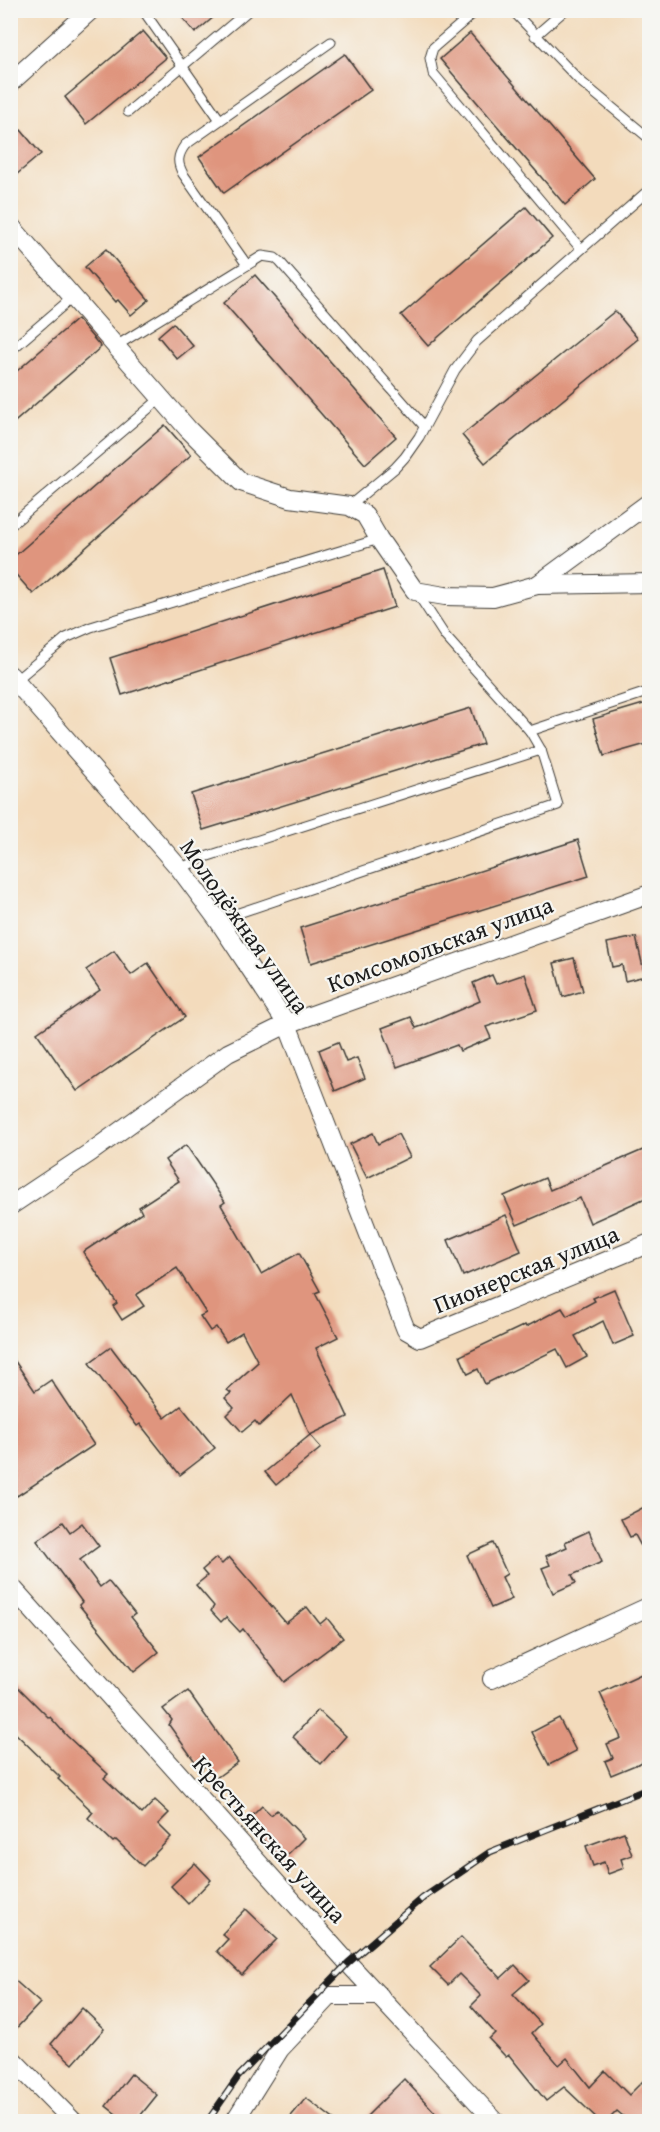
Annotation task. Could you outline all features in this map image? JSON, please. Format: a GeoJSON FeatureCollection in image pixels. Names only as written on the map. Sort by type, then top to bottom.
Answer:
{"type":"FeatureCollection","features":[{"type":"Feature","properties":{"kind":"street"},"geometry":{"type":"LineString","coordinates":[[10,83],[92,10]]}},
{"type":"Feature","properties":{"kind":"street"},"geometry":{"type":"LineString","coordinates":[[10,225],[17,245],[73,297],[188,429],[241,482],[290,498],[349,506],[365,515],[415,591],[445,596],[492,597],[537,585],[650,583]]}},
{"type":"Feature","properties":{"kind":"street"},"geometry":{"type":"LineString","coordinates":[[537,585],[650,502]]}},
{"type":"Feature","properties":{"kind":"street","name":"Молодёжная улица"},"geometry":{"type":"LineString","coordinates":[[13,678],[180,869],[218,920],[287,1024],[406,1330],[420,1338]]}},
{"type":"Feature","properties":{"kind":"street","name":"Комсомольская улица"},"geometry":{"type":"LineString","coordinates":[[10,1206],[91,1152],[228,1053],[287,1024],[650,894]]}},
{"type":"Feature","properties":{"kind":"street","name":"Пионерская улица"},"geometry":{"type":"LineString","coordinates":[[420,1338],[650,1243]]}},
{"type":"Feature","properties":{"kind":"street","name":"Крестьянская улица"},"geometry":{"type":"LineString","coordinates":[[10,1585],[380,1996],[496,2121]]}},
{"type":"Feature","properties":{"kind":"street"},"geometry":{"type":"LineString","coordinates":[[492,1679],[650,1606]]}},
{"type":"Feature","properties":{"kind":"street"},"geometry":{"type":"LineString","coordinates":[[234,2121],[280,2049],[330,1996],[380,1996]]}},
{"type":"Feature","properties":{"kind":"street"},"geometry":{"type":"LineString","coordinates":[[10,2057],[74,2121]]}},
{"type":"Feature","properties":{"kind":"lane"},"geometry":{"type":"LineString","coordinates":[[143,10],[220,120]]}},
{"type":"Feature","properties":{"kind":"lane"},"geometry":{"type":"LineString","coordinates":[[128,112],[249,10]]}},
{"type":"Feature","properties":{"kind":"lane"},"geometry":{"type":"LineString","coordinates":[[477,10],[433,48],[430,57],[433,73],[582,249]]}},
{"type":"Feature","properties":{"kind":"lane"},"geometry":{"type":"LineString","coordinates":[[512,10],[580,81],[650,139]]}},
{"type":"Feature","properties":{"kind":"lane"},"geometry":{"type":"LineString","coordinates":[[535,36],[565,10]]}},
{"type":"Feature","properties":{"kind":"lane"},"geometry":{"type":"LineString","coordinates":[[247,265],[179,168],[180,153],[185,146],[220,120],[331,42]]}},
{"type":"Feature","properties":{"kind":"lane"},"geometry":{"type":"LineString","coordinates":[[349,506],[395,468],[413,446],[455,370],[477,341],[650,189]]}},
{"type":"Feature","properties":{"kind":"lane"},"geometry":{"type":"LineString","coordinates":[[116,346],[261,256],[275,258],[424,426]]}},
{"type":"Feature","properties":{"kind":"lane"},"geometry":{"type":"LineString","coordinates":[[10,351],[73,297]]}},
{"type":"Feature","properties":{"kind":"lane"},"geometry":{"type":"LineString","coordinates":[[10,526],[161,398]]}},
{"type":"Feature","properties":{"kind":"lane"},"geometry":{"type":"LineString","coordinates":[[13,678],[66,638],[90,627],[379,539]]}},
{"type":"Feature","properties":{"kind":"lane"},"geometry":{"type":"LineString","coordinates":[[218,920],[558,805],[541,750],[530,731],[445,636],[415,591]]}},
{"type":"Feature","properties":{"kind":"lane"},"geometry":{"type":"LineString","coordinates":[[530,731],[650,691]]}},
{"type":"Feature","properties":{"kind":"lane"},"geometry":{"type":"LineString","coordinates":[[180,869],[202,858],[541,750]]}},
{"type":"Feature","properties":{"kind":"building"},"geometry":{"type":"Polygon","coordinates":[[[176,10],[222,10],[195,33],[176,10]]]}},
{"type":"Feature","properties":{"kind":"building"},"geometry":{"type":"Polygon","coordinates":[[[143,31],[166,58],[86,124],[65,97],[143,31]]]}},
{"type":"Feature","properties":{"kind":"building"},"geometry":{"type":"Polygon","coordinates":[[[470,33],[595,179],[565,205],[440,59],[470,33]]]}},
{"type":"Feature","properties":{"kind":"building"},"geometry":{"type":"Polygon","coordinates":[[[345,54],[371,90],[224,193],[199,157],[345,54]]]}},
{"type":"Feature","properties":{"kind":"building"},"geometry":{"type":"Polygon","coordinates":[[[21,130],[41,154],[10,180],[10,139],[21,130]]]}},
{"type":"Feature","properties":{"kind":"building"},"geometry":{"type":"Polygon","coordinates":[[[526,207],[552,238],[428,346],[401,315],[526,207]]]}},
{"type":"Feature","properties":{"kind":"building"},"geometry":{"type":"Polygon","coordinates":[[[106,249],[149,300],[131,315],[118,300],[115,302],[85,267],[106,249]]]}},
{"type":"Feature","properties":{"kind":"building"},"geometry":{"type":"Polygon","coordinates":[[[255,275],[396,437],[365,464],[224,303],[255,275]]]}},
{"type":"Feature","properties":{"kind":"building"},"geometry":{"type":"Polygon","coordinates":[[[615,311],[638,339],[485,463],[462,435],[615,311]]]}},
{"type":"Feature","properties":{"kind":"building"},"geometry":{"type":"Polygon","coordinates":[[[77,319],[101,347],[10,426],[10,377],[77,319]]]}},
{"type":"Feature","properties":{"kind":"building"},"geometry":{"type":"Polygon","coordinates":[[[173,323],[193,346],[177,359],[158,336],[173,323]]]}},
{"type":"Feature","properties":{"kind":"building"},"geometry":{"type":"Polygon","coordinates":[[[165,425],[191,455],[33,594],[10,568],[10,560],[165,425]]]}},
{"type":"Feature","properties":{"kind":"building"},"geometry":{"type":"Polygon","coordinates":[[[383,570],[395,607],[122,695],[110,658],[383,570]]]}},
{"type":"Feature","properties":{"kind":"building"},"geometry":{"type":"Polygon","coordinates":[[[650,702],[650,743],[604,756],[593,719],[650,702]]]}},
{"type":"Feature","properties":{"kind":"building"},"geometry":{"type":"Polygon","coordinates":[[[471,708],[483,744],[203,830],[191,794],[471,708]]]}},
{"type":"Feature","properties":{"kind":"building"},"geometry":{"type":"Polygon","coordinates":[[[578,840],[589,876],[311,963],[300,928],[578,840]]]}},
{"type":"Feature","properties":{"kind":"building"},"geometry":{"type":"Polygon","coordinates":[[[636,937],[645,976],[625,981],[622,965],[612,967],[607,943],[636,937]]]}},
{"type":"Feature","properties":{"kind":"building"},"geometry":{"type":"Polygon","coordinates":[[[114,951],[131,975],[148,963],[185,1017],[77,1091],[37,1033],[100,990],[86,970],[114,951]]]}},
{"type":"Feature","properties":{"kind":"building"},"geometry":{"type":"Polygon","coordinates":[[[574,958],[583,991],[563,997],[554,963],[574,958]]]}},
{"type":"Feature","properties":{"kind":"building"},"geometry":{"type":"Polygon","coordinates":[[[525,974],[537,1010],[486,1027],[491,1038],[460,1051],[457,1045],[397,1067],[382,1028],[411,1017],[416,1028],[422,1026],[480,1001],[473,983],[492,975],[496,984],[525,974]]]}},
{"type":"Feature","properties":{"kind":"building"},"geometry":{"type":"Polygon","coordinates":[[[338,1042],[346,1062],[357,1058],[365,1078],[335,1091],[319,1050],[338,1042]]]}},
{"type":"Feature","properties":{"kind":"building"},"geometry":{"type":"Polygon","coordinates":[[[373,1133],[378,1144],[398,1134],[410,1157],[367,1178],[350,1144],[373,1133]]]}},
{"type":"Feature","properties":{"kind":"building"},"geometry":{"type":"Polygon","coordinates":[[[186,1145],[225,1202],[221,1205],[261,1274],[299,1253],[320,1291],[315,1293],[338,1337],[316,1348],[348,1417],[310,1435],[292,1395],[259,1426],[255,1421],[242,1432],[227,1415],[234,1408],[225,1398],[231,1393],[227,1390],[258,1362],[242,1332],[226,1342],[216,1327],[210,1331],[200,1316],[206,1313],[177,1268],[136,1295],[144,1306],[122,1320],[113,1306],[117,1303],[83,1252],[142,1213],[139,1207],[179,1181],[165,1160],[186,1145]]]}},
{"type":"Feature","properties":{"kind":"building"},"geometry":{"type":"Polygon","coordinates":[[[650,1147],[650,1196],[590,1223],[580,1198],[517,1225],[504,1196],[545,1178],[550,1190],[650,1147]]]}},
{"type":"Feature","properties":{"kind":"building"},"geometry":{"type":"Polygon","coordinates":[[[506,1215],[521,1251],[463,1276],[448,1240],[506,1215]]]}},
{"type":"Feature","properties":{"kind":"building"},"geometry":{"type":"Polygon","coordinates":[[[614,1289],[634,1336],[613,1345],[603,1321],[575,1336],[587,1357],[567,1368],[557,1349],[485,1384],[478,1369],[468,1374],[460,1356],[525,1325],[526,1327],[562,1308],[567,1316],[595,1301],[593,1298],[614,1289]]]}},
{"type":"Feature","properties":{"kind":"building"},"geometry":{"type":"Polygon","coordinates":[[[111,1347],[165,1418],[181,1406],[215,1448],[180,1475],[140,1424],[137,1426],[89,1363],[111,1347]]]}},
{"type":"Feature","properties":{"kind":"building"},"geometry":{"type":"Polygon","coordinates":[[[10,1354],[35,1391],[51,1380],[94,1445],[17,1496],[10,1486],[10,1354]]]}},
{"type":"Feature","properties":{"kind":"building"},"geometry":{"type":"Polygon","coordinates":[[[310,1435],[321,1448],[276,1485],[265,1472],[310,1435]]]}},
{"type":"Feature","properties":{"kind":"building"},"geometry":{"type":"Polygon","coordinates":[[[650,1504],[650,1563],[635,1535],[630,1537],[621,1519],[650,1504]]]}},
{"type":"Feature","properties":{"kind":"building"},"geometry":{"type":"Polygon","coordinates":[[[63,1522],[70,1532],[82,1523],[99,1546],[80,1560],[100,1587],[108,1581],[135,1614],[131,1617],[159,1652],[134,1672],[79,1605],[82,1602],[37,1541],[63,1522]]]}},
{"type":"Feature","properties":{"kind":"building"},"geometry":{"type":"Polygon","coordinates":[[[589,1531],[602,1562],[572,1575],[576,1583],[553,1593],[542,1568],[550,1565],[546,1556],[567,1547],[565,1542],[589,1531]]]}},
{"type":"Feature","properties":{"kind":"building"},"geometry":{"type":"Polygon","coordinates":[[[493,1543],[507,1574],[502,1577],[512,1599],[491,1608],[467,1555],[493,1543]]]}},
{"type":"Feature","properties":{"kind":"building"},"geometry":{"type":"Polygon","coordinates":[[[229,1557],[286,1623],[307,1607],[320,1624],[327,1618],[343,1638],[284,1682],[243,1629],[240,1632],[226,1617],[221,1622],[211,1611],[214,1606],[196,1585],[207,1576],[202,1570],[216,1558],[222,1564],[229,1557]]]}},
{"type":"Feature","properties":{"kind":"building"},"geometry":{"type":"Polygon","coordinates":[[[650,1670],[650,1759],[611,1775],[605,1761],[613,1758],[607,1744],[621,1738],[600,1693],[650,1670]]]}},
{"type":"Feature","properties":{"kind":"building"},"geometry":{"type":"Polygon","coordinates":[[[10,1679],[108,1774],[104,1778],[142,1814],[155,1800],[169,1813],[158,1824],[171,1837],[143,1866],[116,1840],[113,1842],[88,1818],[93,1812],[10,1728],[10,1679]]]}},
{"type":"Feature","properties":{"kind":"building"},"geometry":{"type":"Polygon","coordinates":[[[188,1691],[238,1762],[216,1778],[206,1764],[201,1770],[169,1725],[172,1720],[163,1709],[188,1691]]]}},
{"type":"Feature","properties":{"kind":"building"},"geometry":{"type":"Polygon","coordinates":[[[318,1710],[346,1736],[321,1764],[293,1737],[318,1710]]]}},
{"type":"Feature","properties":{"kind":"building"},"geometry":{"type":"Polygon","coordinates":[[[559,1718],[576,1751],[549,1765],[532,1732],[559,1718]]]}},
{"type":"Feature","properties":{"kind":"building"},"geometry":{"type":"Polygon","coordinates":[[[262,1806],[271,1815],[277,1810],[304,1838],[282,1860],[246,1822],[262,1806]]]}},
{"type":"Feature","properties":{"kind":"building"},"geometry":{"type":"Polygon","coordinates":[[[624,1832],[632,1855],[621,1859],[624,1868],[608,1874],[604,1862],[593,1866],[586,1846],[624,1832]]]}},
{"type":"Feature","properties":{"kind":"building"},"geometry":{"type":"Polygon","coordinates":[[[195,1863],[211,1880],[188,1904],[171,1886],[195,1863]]]}},
{"type":"Feature","properties":{"kind":"building"},"geometry":{"type":"Polygon","coordinates":[[[246,1909],[277,1939],[242,1975],[217,1951],[228,1939],[222,1934],[246,1909]]]}},
{"type":"Feature","properties":{"kind":"building"},"geometry":{"type":"Polygon","coordinates":[[[461,1937],[501,1978],[515,1965],[529,1980],[513,1994],[541,2024],[532,2033],[559,2065],[567,2058],[590,2087],[605,2071],[629,2095],[650,2074],[650,2110],[638,2121],[629,2121],[617,2111],[607,2121],[600,2121],[564,2087],[546,2101],[509,2055],[506,2057],[489,2039],[495,2033],[471,2006],[481,1996],[459,1974],[448,1985],[430,1967],[461,1937]]]}},
{"type":"Feature","properties":{"kind":"building"},"geometry":{"type":"Polygon","coordinates":[[[10,1976],[40,2003],[10,2035],[10,1976]]]}},
{"type":"Feature","properties":{"kind":"building"},"geometry":{"type":"Polygon","coordinates":[[[82,2008],[104,2029],[73,2064],[51,2044],[82,2008]]]}},
{"type":"Feature","properties":{"kind":"building"},"geometry":{"type":"Polygon","coordinates":[[[131,2074],[157,2095],[136,2121],[125,2121],[106,2106],[131,2074]]]}},
{"type":"Feature","properties":{"kind":"building"},"geometry":{"type":"Polygon","coordinates":[[[404,2079],[443,2121],[362,2121],[404,2079]]]}},
{"type":"Feature","properties":{"kind":"building"},"geometry":{"type":"Polygon","coordinates":[[[306,2098],[336,2121],[287,2121],[306,2098]]]}},
{"type":"Feature","properties":{"kind":"railway"},"geometry":{"type":"LineString","coordinates":[[207,2122],[238,2077],[348,1963],[423,1898],[490,1852],[650,1788]]}}]}
